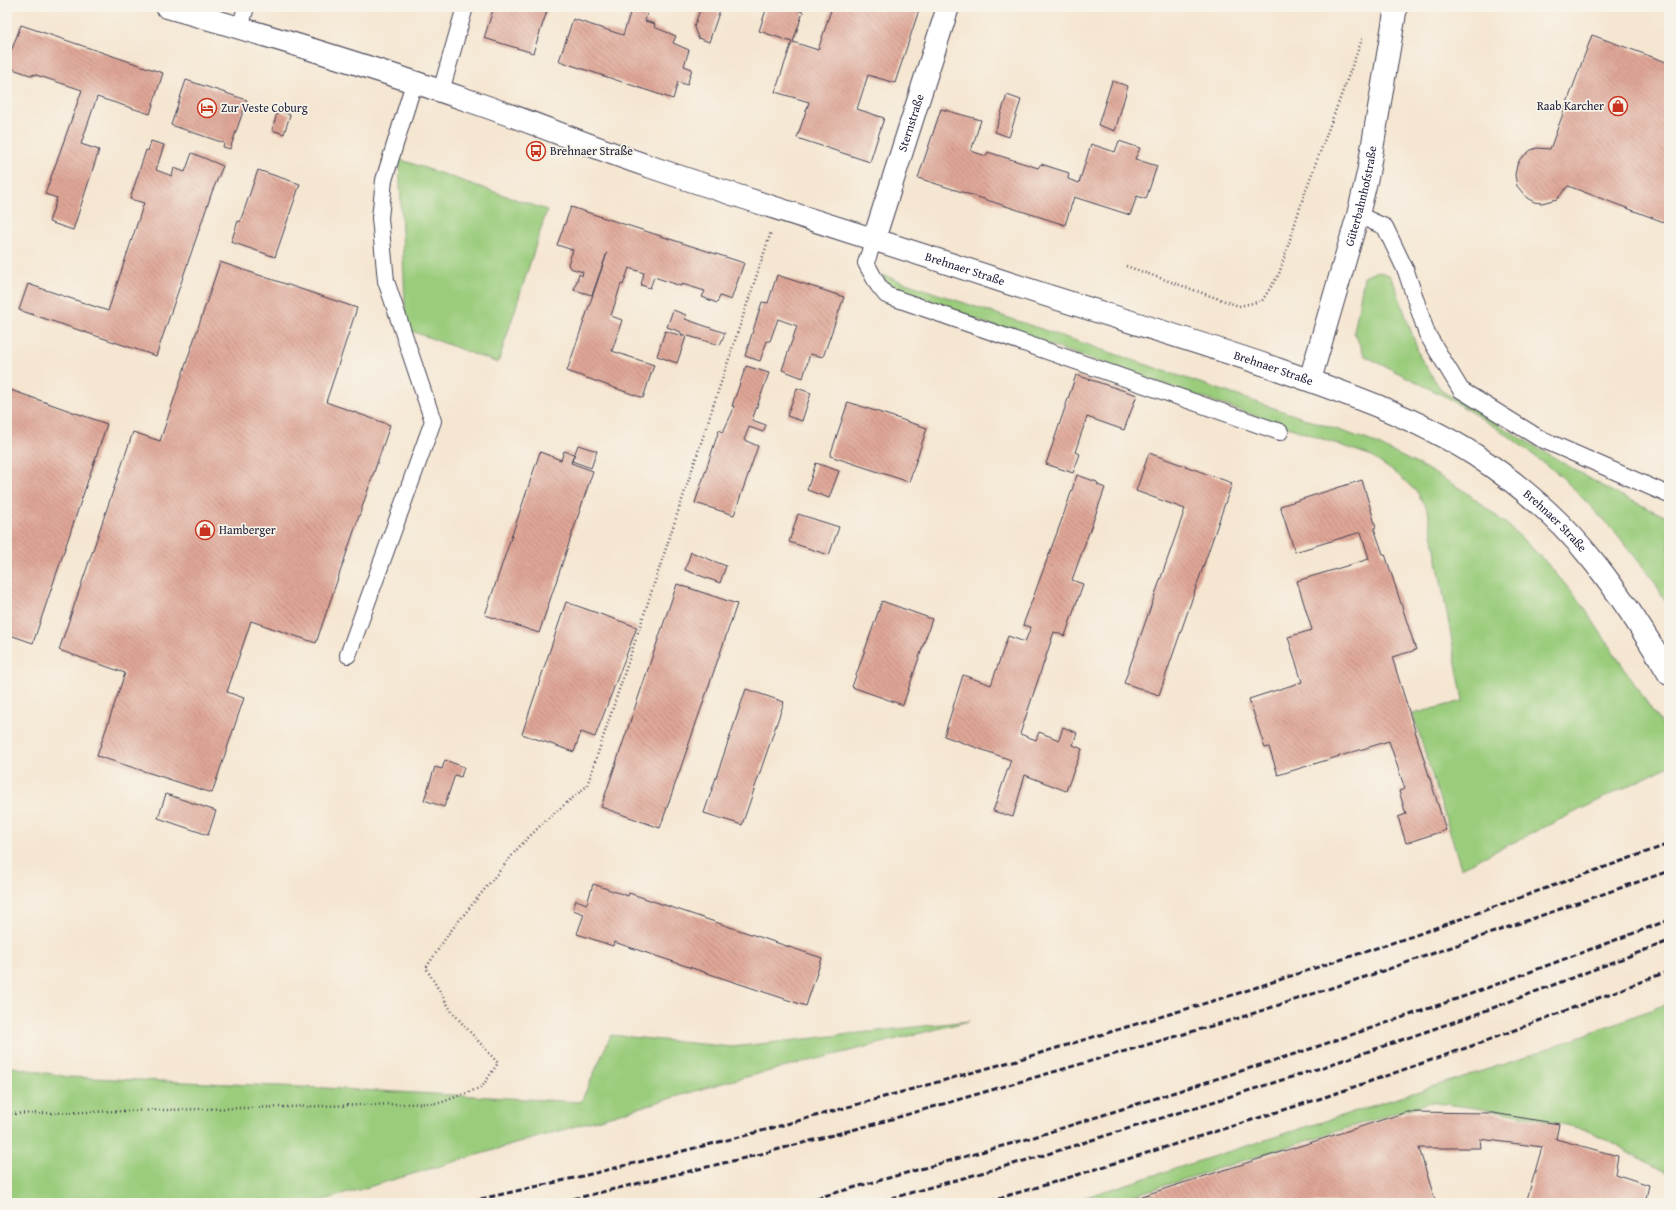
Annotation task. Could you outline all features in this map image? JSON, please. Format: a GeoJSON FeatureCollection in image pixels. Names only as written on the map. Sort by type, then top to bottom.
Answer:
{"type":"FeatureCollection","features":[{"type":"Feature","properties":{"kind":"main road","name":"Brehnaer Straße"},"geometry":{"type":"LineString","coordinates":[[167,7],[240,28],[440,91],[646,165],[1310,380],[1367,401],[1426,427],[1472,453],[1504,475],[1568,532],[1592,559],[1639,624],[1669,674]]}},
{"type":"Feature","properties":{"kind":"main road","name":"Sternstraße"},"geometry":{"type":"LineString","coordinates":[[874,239],[948,7]]}},
{"type":"Feature","properties":{"kind":"main road","name":"Güterbahnhofstraße"},"geometry":{"type":"LineString","coordinates":[[1310,380],[1358,215],[1368,173],[1396,7]]}},
{"type":"Feature","properties":{"kind":"lane"},"geometry":{"type":"LineString","coordinates":[[240,28],[246,7]]}},
{"type":"Feature","properties":{"kind":"lane"},"geometry":{"type":"LineString","coordinates":[[440,91],[465,7]]}},
{"type":"Feature","properties":{"kind":"lane"},"geometry":{"type":"LineString","coordinates":[[348,655],[433,421],[386,281],[380,218],[384,180],[414,83]]}},
{"type":"Feature","properties":{"kind":"lane"},"geometry":{"type":"LineString","coordinates":[[1358,215],[1385,227],[1406,271],[1427,334],[1461,390],[1539,438],[1669,495]]}},
{"type":"Feature","properties":{"kind":"lane"},"geometry":{"type":"LineString","coordinates":[[874,239],[866,263],[878,285],[886,295],[1280,432]]}},
{"type":"Feature","properties":{"kind":"path"},"geometry":{"type":"LineString","coordinates":[[1126,266],[1239,306],[1262,301],[1279,274],[1305,192],[1365,30]]}},
{"type":"Feature","properties":{"kind":"path"},"geometry":{"type":"LineString","coordinates":[[7,1114],[440,1103],[482,1087],[498,1063],[452,1012],[426,968],[449,933],[519,847],[546,820],[586,786],[771,231],[776,208]]}},
{"type":"Feature","properties":{"kind":"green space"},"geometry":{"type":"Polygon","coordinates":[[[399,159],[547,210],[498,363],[406,329],[399,159]]]}},
{"type":"Feature","properties":{"kind":"green space"},"geometry":{"type":"Polygon","coordinates":[[[1377,271],[1389,275],[1396,288],[1420,357],[1442,391],[1609,490],[1669,518],[1669,607],[1654,581],[1617,534],[1562,477],[1506,434],[1450,399],[1365,356],[1354,332],[1364,277],[1377,271]]]}},
{"type":"Feature","properties":{"kind":"green space"},"geometry":{"type":"Polygon","coordinates":[[[882,275],[1368,440],[1425,468],[1466,492],[1510,527],[1545,561],[1581,603],[1669,736],[1669,766],[1461,868],[1413,714],[1463,701],[1428,511],[1417,492],[1397,474],[1369,455],[898,293],[887,284],[882,275]]]}},
{"type":"Feature","properties":{"kind":"green space"},"geometry":{"type":"Polygon","coordinates":[[[1669,1003],[1669,1174],[1588,1130],[1512,1113],[1430,1102],[1109,1203],[1067,1203],[1520,1059],[1669,1003]]]}},
{"type":"Feature","properties":{"kind":"green space"},"geometry":{"type":"Polygon","coordinates":[[[969,1021],[726,1082],[314,1203],[7,1203],[7,1066],[68,1077],[324,1088],[581,1102],[611,1035],[732,1047],[969,1021]]]}},
{"type":"Feature","properties":{"kind":"building"},"geometry":{"type":"Polygon","coordinates":[[[494,7],[536,7],[547,11],[533,53],[484,38],[494,7]]]}},
{"type":"Feature","properties":{"kind":"building"},"geometry":{"type":"Polygon","coordinates":[[[632,7],[649,7],[645,21],[655,24],[654,27],[676,36],[673,43],[689,50],[684,66],[692,69],[687,85],[678,82],[673,99],[559,61],[573,19],[623,35],[632,7]]]}},
{"type":"Feature","properties":{"kind":"building"},"geometry":{"type":"Polygon","coordinates":[[[701,7],[721,7],[709,42],[698,38],[694,27],[701,7]]]}},
{"type":"Feature","properties":{"kind":"building"},"geometry":{"type":"Polygon","coordinates":[[[767,7],[795,7],[794,9],[803,12],[793,42],[818,50],[832,7],[920,7],[895,83],[868,75],[857,109],[884,118],[870,162],[797,138],[809,102],[775,92],[792,42],[759,31],[767,7]]]}},
{"type":"Feature","properties":{"kind":"building"},"geometry":{"type":"Polygon","coordinates":[[[21,25],[163,73],[150,114],[97,97],[81,144],[99,150],[73,230],[49,222],[57,198],[45,194],[82,90],[7,67],[7,62],[21,25]]]}},
{"type":"Feature","properties":{"kind":"building","name":"Raab Karcher"},"geometry":{"type":"Polygon","coordinates":[[[1592,35],[1669,63],[1669,224],[1568,186],[1557,199],[1542,203],[1534,202],[1527,198],[1517,186],[1515,175],[1520,159],[1531,150],[1537,148],[1550,149],[1592,35]]]}},
{"type":"Feature","properties":{"kind":"building"},"geometry":{"type":"Polygon","coordinates":[[[186,80],[247,100],[230,149],[223,147],[224,143],[171,125],[186,80]]]}},
{"type":"Feature","properties":{"kind":"building"},"geometry":{"type":"Polygon","coordinates":[[[1112,81],[1128,86],[1115,131],[1098,125],[1112,81]]]}},
{"type":"Feature","properties":{"kind":"building"},"geometry":{"type":"Polygon","coordinates":[[[1007,95],[1021,100],[1009,137],[995,132],[1007,95]]]}},
{"type":"Feature","properties":{"kind":"building"},"geometry":{"type":"Polygon","coordinates":[[[941,109],[981,120],[971,151],[986,156],[988,152],[1038,168],[1041,164],[1069,173],[1068,179],[1079,183],[1091,144],[1115,152],[1119,141],[1140,148],[1135,159],[1157,166],[1146,199],[1137,196],[1130,215],[1074,197],[1065,225],[918,178],[941,109]]]}},
{"type":"Feature","properties":{"kind":"building"},"geometry":{"type":"Polygon","coordinates":[[[278,110],[290,115],[284,134],[272,130],[278,110]]]}},
{"type":"Feature","properties":{"kind":"building"},"geometry":{"type":"Polygon","coordinates":[[[151,141],[164,145],[156,170],[172,176],[174,168],[185,172],[192,153],[223,166],[212,192],[156,356],[19,310],[28,284],[108,311],[144,203],[130,199],[146,150],[148,151],[151,141]]]}},
{"type":"Feature","properties":{"kind":"building"},"geometry":{"type":"Polygon","coordinates":[[[258,170],[300,184],[275,257],[231,242],[238,221],[240,222],[258,170]]]}},
{"type":"Feature","properties":{"kind":"building"},"geometry":{"type":"Polygon","coordinates":[[[571,207],[744,263],[731,300],[720,296],[717,303],[702,297],[705,291],[682,284],[681,286],[654,277],[650,288],[641,285],[644,273],[629,268],[623,285],[621,284],[611,316],[622,320],[612,351],[654,365],[643,398],[567,371],[607,253],[592,295],[574,290],[579,274],[582,276],[583,272],[570,268],[568,264],[573,250],[557,245],[571,207]]]}},
{"type":"Feature","properties":{"kind":"building","name":"Hamberger"},"geometry":{"type":"Polygon","coordinates":[[[220,262],[357,308],[326,402],[390,425],[316,643],[251,621],[227,692],[244,698],[212,793],[97,756],[125,673],[59,650],[133,432],[160,441],[220,262]]]}},
{"type":"Feature","properties":{"kind":"building"},"geometry":{"type":"Polygon","coordinates":[[[777,275],[844,297],[823,357],[810,354],[803,378],[782,370],[797,326],[778,319],[770,341],[767,341],[760,361],[745,356],[762,302],[768,303],[777,275]]]}},
{"type":"Feature","properties":{"kind":"building"},"geometry":{"type":"Polygon","coordinates":[[[673,310],[686,315],[685,319],[725,333],[720,345],[681,334],[681,332],[667,327],[673,310]]]}},
{"type":"Feature","properties":{"kind":"building"},"geometry":{"type":"Polygon","coordinates":[[[665,331],[686,337],[677,363],[657,356],[665,331]]]}},
{"type":"Feature","properties":{"kind":"building"},"geometry":{"type":"Polygon","coordinates":[[[746,366],[769,373],[752,420],[766,425],[763,432],[749,427],[744,440],[758,446],[734,515],[695,503],[719,430],[723,432],[732,413],[734,406],[732,406],[746,366]]]}},
{"type":"Feature","properties":{"kind":"building"},"geometry":{"type":"Polygon","coordinates":[[[1076,375],[1137,395],[1124,430],[1087,417],[1075,452],[1080,454],[1073,473],[1046,464],[1076,375]]]}},
{"type":"Feature","properties":{"kind":"building"},"geometry":{"type":"Polygon","coordinates":[[[797,388],[811,393],[802,421],[787,416],[797,388]]]}},
{"type":"Feature","properties":{"kind":"building"},"geometry":{"type":"Polygon","coordinates":[[[8,389],[107,424],[33,643],[7,634],[8,389]]]}},
{"type":"Feature","properties":{"kind":"building"},"geometry":{"type":"Polygon","coordinates":[[[848,402],[927,428],[909,482],[830,456],[848,402]]]}},
{"type":"Feature","properties":{"kind":"building"},"geometry":{"type":"Polygon","coordinates":[[[578,445],[597,451],[591,468],[572,461],[578,445]]]}},
{"type":"Feature","properties":{"kind":"building"},"geometry":{"type":"Polygon","coordinates":[[[564,451],[574,454],[571,463],[593,471],[539,633],[485,615],[540,452],[561,460],[564,451]]]}},
{"type":"Feature","properties":{"kind":"building"},"geometry":{"type":"Polygon","coordinates":[[[1149,453],[1232,483],[1159,695],[1124,683],[1185,509],[1136,491],[1149,453]]]}},
{"type":"Feature","properties":{"kind":"building"},"geometry":{"type":"Polygon","coordinates":[[[816,463],[839,471],[829,498],[807,490],[816,463]]]}},
{"type":"Feature","properties":{"kind":"building"},"geometry":{"type":"Polygon","coordinates":[[[1077,475],[1097,482],[1098,485],[1105,488],[1072,580],[1083,584],[1065,636],[1054,632],[1020,734],[1036,740],[1039,732],[1059,740],[1063,727],[1077,733],[1073,745],[1082,749],[1066,791],[1025,775],[1013,817],[993,811],[1011,760],[944,736],[963,675],[991,685],[1008,636],[1025,642],[1031,627],[1023,625],[1077,475]]]}},
{"type":"Feature","properties":{"kind":"building"},"geometry":{"type":"Polygon","coordinates":[[[1362,480],[1376,527],[1374,528],[1383,554],[1385,554],[1416,650],[1392,657],[1446,830],[1406,843],[1398,817],[1406,814],[1399,791],[1405,789],[1389,741],[1278,775],[1269,747],[1265,748],[1249,699],[1302,682],[1288,637],[1312,630],[1297,581],[1369,559],[1361,532],[1295,552],[1280,506],[1362,480]]]}},
{"type":"Feature","properties":{"kind":"building"},"geometry":{"type":"Polygon","coordinates":[[[798,514],[839,527],[829,555],[789,542],[798,514]]]}},
{"type":"Feature","properties":{"kind":"building"},"geometry":{"type":"Polygon","coordinates":[[[691,552],[726,566],[720,583],[685,570],[691,552]]]}},
{"type":"Feature","properties":{"kind":"building"},"geometry":{"type":"Polygon","coordinates":[[[677,584],[737,604],[660,828],[601,807],[677,584]]]}},
{"type":"Feature","properties":{"kind":"building"},"geometry":{"type":"Polygon","coordinates":[[[882,601],[932,619],[903,705],[852,687],[882,601]]]}},
{"type":"Feature","properties":{"kind":"building"},"geometry":{"type":"Polygon","coordinates":[[[566,602],[637,627],[595,737],[581,732],[574,752],[522,734],[566,602]]]}},
{"type":"Feature","properties":{"kind":"building"},"geometry":{"type":"Polygon","coordinates":[[[746,689],[784,702],[742,825],[704,813],[746,689]]]}},
{"type":"Feature","properties":{"kind":"building"},"geometry":{"type":"Polygon","coordinates":[[[445,760],[464,767],[461,777],[455,775],[444,807],[424,800],[435,767],[442,769],[445,760]]]}},
{"type":"Feature","properties":{"kind":"building"},"geometry":{"type":"Polygon","coordinates":[[[166,794],[216,811],[208,835],[158,818],[166,794]]]}},
{"type":"Feature","properties":{"kind":"building"},"geometry":{"type":"Polygon","coordinates":[[[593,884],[628,896],[629,893],[822,958],[806,1006],[614,942],[613,946],[577,934],[584,914],[573,910],[576,900],[587,904],[593,884]]]}},
{"type":"Feature","properties":{"kind":"building"},"geometry":{"type":"Polygon","coordinates":[[[1407,1112],[1493,1113],[1559,1124],[1556,1139],[1618,1156],[1615,1174],[1649,1185],[1645,1203],[1526,1203],[1542,1147],[1480,1139],[1481,1148],[1419,1148],[1435,1200],[1427,1203],[1120,1203],[1407,1112]]]}},
{"type":"Feature","properties":{"kind":"railway"},"geometry":{"type":"LineString","coordinates":[[463,1203],[583,1176],[747,1135],[1017,1060],[1236,994],[1413,936],[1669,844]]}},
{"type":"Feature","properties":{"kind":"railway"},"geometry":{"type":"LineString","coordinates":[[556,1203],[753,1156],[871,1125],[1239,1018],[1374,974],[1669,871]]}},
{"type":"Feature","properties":{"kind":"railway"},"geometry":{"type":"LineString","coordinates":[[799,1203],[1031,1138],[1310,1049],[1468,995],[1669,920]]}},
{"type":"Feature","properties":{"kind":"railway"},"geometry":{"type":"LineString","coordinates":[[874,1203],[1038,1157],[1317,1069],[1474,1015],[1669,941]]}},
{"type":"Feature","properties":{"kind":"railway"},"geometry":{"type":"LineString","coordinates":[[981,1203],[1045,1185],[1325,1097],[1486,1041],[1669,971]]}},
{"type":"Feature","properties":{"kind":"place","name":"Raab Karcher"},"geometry":{"type":"Point","coordinates":[1618,106]}},
{"type":"Feature","properties":{"kind":"place","name":"Zur Veste Coburg"},"geometry":{"type":"Point","coordinates":[207,108]}},
{"type":"Feature","properties":{"kind":"place","name":"Brehnaer Straße"},"geometry":{"type":"Point","coordinates":[536,151]}},
{"type":"Feature","properties":{"kind":"place","name":"Hamberger"},"geometry":{"type":"Point","coordinates":[205,530]}}]}
